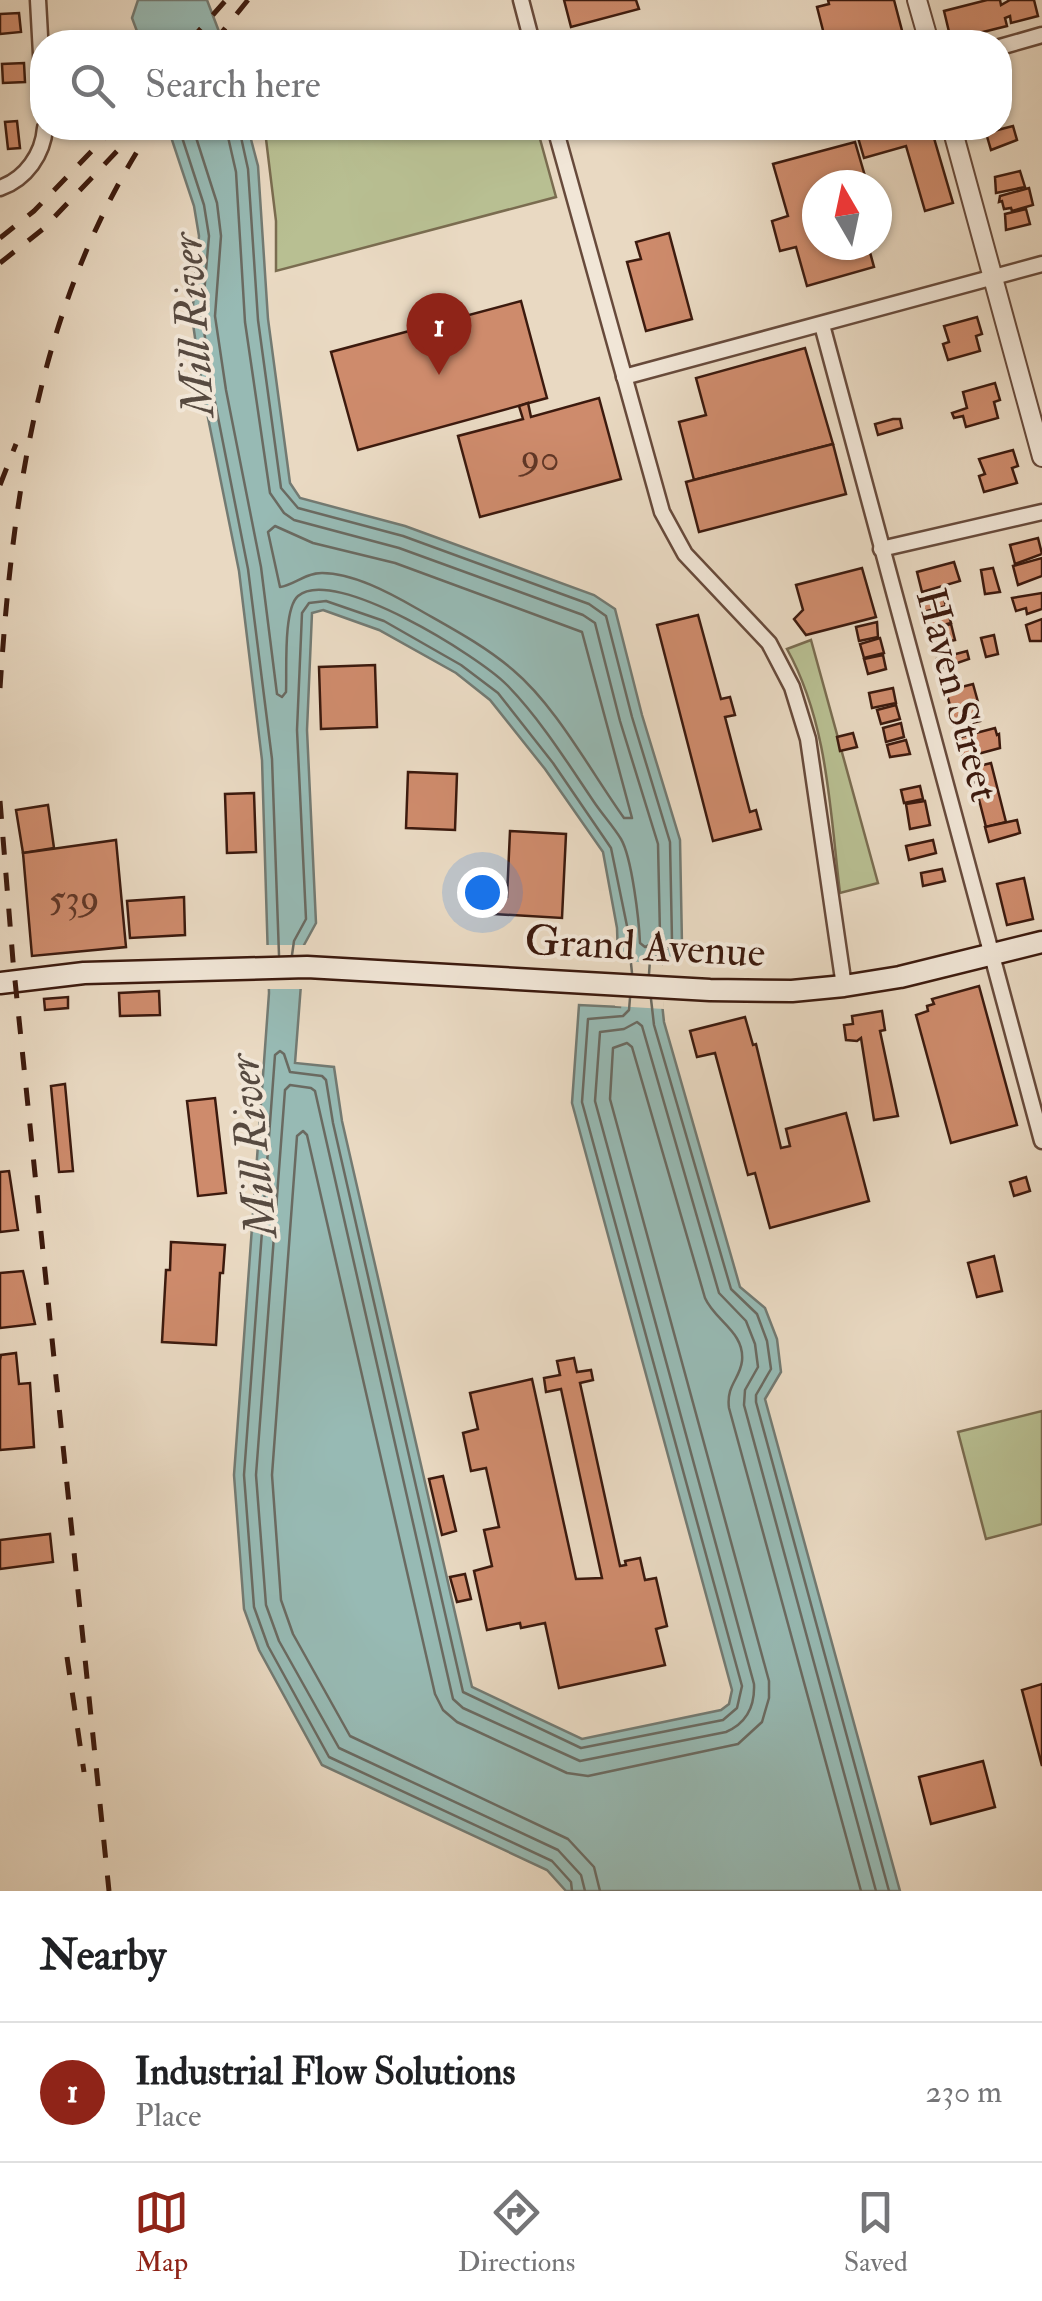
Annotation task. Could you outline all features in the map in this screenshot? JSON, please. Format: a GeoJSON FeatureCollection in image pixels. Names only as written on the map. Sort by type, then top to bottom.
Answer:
{"type":"FeatureCollection","features":[{"type":"Feature","properties":{"kind":"main road","name":"Grand Avenue"},"geometry":{"type":"LineString","coordinates":[[0,983],[84,973],[307,967],[767,991],[844,986],[1042,942]]}},
{"type":"Feature","properties":{"kind":"street"},"geometry":{"type":"LineString","coordinates":[[38,0],[40,30]]}},
{"type":"Feature","properties":{"kind":"street"},"geometry":{"type":"LineString","coordinates":[[522,0],[529,30]]}},
{"type":"Feature","properties":{"kind":"street"},"geometry":{"type":"LineString","coordinates":[[917,0],[926,30]]}},
{"type":"Feature","properties":{"kind":"street"},"geometry":{"type":"LineString","coordinates":[[1012,44],[1042,35]]}},
{"type":"Feature","properties":{"kind":"street"},"geometry":{"type":"LineString","coordinates":[[0,188],[22,176],[40,151],[42,140]]}},
{"type":"Feature","properties":{"kind":"street"},"geometry":{"type":"LineString","coordinates":[[558,140],[657,499],[671,532],[704,577],[770,643],[802,711],[844,986]]}},
{"type":"Feature","properties":{"kind":"street"},"geometry":{"type":"LineString","coordinates":[[955,140],[1042,458]]}},
{"type":"Feature","properties":{"kind":"street"},"geometry":{"type":"LineString","coordinates":[[624,377],[1042,264]]}},
{"type":"Feature","properties":{"kind":"street","name":"Haven Street"},"geometry":{"type":"LineString","coordinates":[[822,325],[1042,1140]]}},
{"type":"Feature","properties":{"kind":"street"},"geometry":{"type":"LineString","coordinates":[[882,550],[1042,512]]}},
{"type":"Feature","properties":{"kind":"green space"},"geometry":{"type":"Polygon","coordinates":[[[266,140],[540,140],[556,197],[276,271],[276,221],[266,140]]]}},
{"type":"Feature","properties":{"kind":"green space"},"geometry":{"type":"Polygon","coordinates":[[[811,640],[878,883],[840,893],[819,737],[801,677],[787,649],[811,640]]]}},
{"type":"Feature","properties":{"kind":"green space"},"geometry":{"type":"Polygon","coordinates":[[[1042,1411],[1042,1524],[986,1539],[958,1432],[1042,1411]]]}},
{"type":"Feature","properties":{"kind":"water"},"geometry":{"type":"Polygon","coordinates":[[[138,0],[207,0],[218,30],[136,30],[132,18],[138,0]]]}},
{"type":"Feature","properties":{"kind":"water"},"geometry":{"type":"Polygon","coordinates":[[[172,140],[251,140],[258,166],[268,319],[290,483],[300,498],[405,526],[594,595],[615,609],[680,840],[682,944],[671,960],[658,966],[664,1022],[740,1287],[765,1308],[777,1339],[781,1372],[765,1399],[900,1891],[566,1891],[547,1870],[322,1765],[259,1650],[244,1609],[234,1475],[269,993],[262,760],[239,571],[203,393],[192,317],[199,236],[194,206],[172,140]],[[323,610],[312,613],[307,730],[316,923],[304,945],[295,1063],[334,1067],[342,1121],[472,1687],[582,1739],[721,1710],[729,1704],[732,1690],[572,1103],[579,1005],[620,1007],[623,962],[618,957],[617,928],[603,852],[490,700],[456,673],[379,630],[323,610]]]}},
{"type":"Feature","properties":{"kind":"pier"},"geometry":{"type":"Polygon","coordinates":[[[265,945],[309,945],[304,989],[264,989],[265,945]]]}},
{"type":"Feature","properties":{"kind":"pier"},"geometry":{"type":"Polygon","coordinates":[[[618,961],[662,963],[664,1009],[615,1006],[618,961]]]}},
{"type":"Feature","properties":{"kind":"building"},"geometry":{"type":"Polygon","coordinates":[[[564,0],[636,0],[639,9],[571,27],[564,0]]]}},
{"type":"Feature","properties":{"kind":"building"},"geometry":{"type":"Polygon","coordinates":[[[828,0],[894,0],[902,30],[823,30],[817,7],[829,4],[828,0]]]}},
{"type":"Feature","properties":{"kind":"building"},"geometry":{"type":"Polygon","coordinates":[[[987,0],[1000,0],[1001,5],[1010,0],[1034,0],[1038,16],[1011,23],[1010,16],[1005,18],[1007,26],[991,30],[949,30],[944,11],[987,0]]]}},
{"type":"Feature","properties":{"kind":"building"},"geometry":{"type":"Polygon","coordinates":[[[19,13],[21,32],[0,34],[0,14],[19,13]]]}},
{"type":"Feature","properties":{"kind":"building"},"geometry":{"type":"Polygon","coordinates":[[[24,63],[25,82],[3,83],[2,64],[24,63]]]}},
{"type":"Feature","properties":{"kind":"building"},"geometry":{"type":"Polygon","coordinates":[[[17,121],[20,148],[8,149],[5,122],[17,121]]]}},
{"type":"Feature","properties":{"kind":"building"},"geometry":{"type":"Polygon","coordinates":[[[1012,126],[1017,140],[991,150],[988,140],[1012,140],[1012,126]]]}},
{"type":"Feature","properties":{"kind":"building"},"geometry":{"type":"Polygon","coordinates":[[[859,140],[935,140],[953,203],[925,211],[906,146],[864,158],[859,140]]]}},
{"type":"Feature","properties":{"kind":"building"},"geometry":{"type":"Polygon","coordinates":[[[855,142],[863,170],[802,170],[802,260],[872,260],[874,267],[807,286],[796,247],[780,251],[772,221],[788,216],[773,164],[855,142]]]}},
{"type":"Feature","properties":{"kind":"building"},"geometry":{"type":"Polygon","coordinates":[[[1020,171],[1025,187],[996,193],[995,177],[1020,171]]]}},
{"type":"Feature","properties":{"kind":"building"},"geometry":{"type":"Polygon","coordinates":[[[1029,188],[1033,205],[1012,211],[999,202],[1000,196],[1029,188]]]}},
{"type":"Feature","properties":{"kind":"building"},"geometry":{"type":"Polygon","coordinates":[[[1026,209],[1030,224],[1006,230],[1005,214],[1026,209]]]}},
{"type":"Feature","properties":{"kind":"building"},"geometry":{"type":"Polygon","coordinates":[[[669,233],[692,319],[646,331],[627,262],[641,259],[636,242],[669,233]]]}},
{"type":"Feature","properties":{"kind":"building"},"geometry":{"type":"Polygon","coordinates":[[[521,301],[547,398],[358,450],[331,352],[521,301]]]}},
{"type":"Feature","properties":{"kind":"building"},"geometry":{"type":"Polygon","coordinates":[[[977,317],[982,334],[976,336],[980,351],[948,360],[943,344],[949,342],[944,326],[977,317]]]}},
{"type":"Feature","properties":{"kind":"building"},"geometry":{"type":"Polygon","coordinates":[[[805,348],[833,444],[694,480],[679,422],[706,415],[696,378],[805,348]]]}},
{"type":"Feature","properties":{"kind":"building"},"geometry":{"type":"Polygon","coordinates":[[[995,383],[1000,400],[994,402],[998,418],[966,427],[963,416],[954,418],[952,413],[967,408],[963,392],[995,383]]]}},
{"type":"Feature","properties":{"kind":"building"},"geometry":{"type":"Polygon","coordinates":[[[599,398],[621,479],[480,517],[458,436],[523,419],[519,406],[528,403],[531,417],[599,398]]]}},
{"type":"Feature","properties":{"kind":"building"},"geometry":{"type":"Polygon","coordinates":[[[900,419],[902,428],[878,435],[875,424],[900,419]]]}},
{"type":"Feature","properties":{"kind":"building"},"geometry":{"type":"Polygon","coordinates":[[[833,444],[846,494],[699,532],[686,482],[833,444]]]}},
{"type":"Feature","properties":{"kind":"building"},"geometry":{"type":"Polygon","coordinates":[[[1013,450],[1018,466],[1012,468],[1017,483],[984,492],[979,476],[985,474],[979,459],[1013,450]]]}},
{"type":"Feature","properties":{"kind":"building"},"geometry":{"type":"Polygon","coordinates":[[[1038,538],[1042,554],[1015,564],[1010,545],[1038,538]]]}},
{"type":"Feature","properties":{"kind":"building"},"geometry":{"type":"Polygon","coordinates":[[[1042,558],[1042,576],[1018,585],[1013,566],[1042,558]]]}},
{"type":"Feature","properties":{"kind":"building"},"geometry":{"type":"Polygon","coordinates":[[[954,562],[960,581],[922,592],[917,572],[954,562]]]}},
{"type":"Feature","properties":{"kind":"building"},"geometry":{"type":"Polygon","coordinates":[[[862,568],[876,617],[806,635],[794,619],[803,610],[796,585],[862,568]]]}},
{"type":"Feature","properties":{"kind":"building"},"geometry":{"type":"Polygon","coordinates":[[[993,568],[1000,592],[985,594],[981,570],[993,568]]]}},
{"type":"Feature","properties":{"kind":"building"},"geometry":{"type":"Polygon","coordinates":[[[942,592],[946,606],[923,612],[919,598],[942,592]]]}},
{"type":"Feature","properties":{"kind":"building"},"geometry":{"type":"Polygon","coordinates":[[[1042,593],[1042,609],[1027,614],[1026,608],[1016,611],[1012,598],[1042,593]]]}},
{"type":"Feature","properties":{"kind":"building"},"geometry":{"type":"Polygon","coordinates":[[[947,608],[951,623],[928,629],[924,614],[947,608]]]}},
{"type":"Feature","properties":{"kind":"building"},"geometry":{"type":"Polygon","coordinates":[[[698,615],[721,699],[730,697],[735,715],[725,717],[750,812],[756,810],[761,829],[713,841],[657,625],[698,615]]]}},
{"type":"Feature","properties":{"kind":"building"},"geometry":{"type":"Polygon","coordinates":[[[1042,619],[1042,641],[1030,641],[1026,625],[1042,619]]]}},
{"type":"Feature","properties":{"kind":"building"},"geometry":{"type":"Polygon","coordinates":[[[877,622],[878,637],[859,641],[856,627],[877,622]]]}},
{"type":"Feature","properties":{"kind":"building"},"geometry":{"type":"Polygon","coordinates":[[[951,624],[955,640],[932,645],[928,630],[951,624]]]}},
{"type":"Feature","properties":{"kind":"building"},"geometry":{"type":"Polygon","coordinates":[[[994,635],[998,654],[986,657],[981,638],[994,635]]]}},
{"type":"Feature","properties":{"kind":"building"},"geometry":{"type":"Polygon","coordinates":[[[880,638],[884,653],[864,658],[860,644],[880,638]]]}},
{"type":"Feature","properties":{"kind":"building"},"geometry":{"type":"Polygon","coordinates":[[[967,651],[969,659],[940,669],[937,659],[967,651]]]}},
{"type":"Feature","properties":{"kind":"building"},"geometry":{"type":"Polygon","coordinates":[[[883,655],[886,669],[868,674],[864,659],[883,655]]]}},
{"type":"Feature","properties":{"kind":"building"},"geometry":{"type":"Polygon","coordinates":[[[375,665],[377,727],[321,729],[319,667],[375,665]]]}},
{"type":"Feature","properties":{"kind":"building"},"geometry":{"type":"Polygon","coordinates":[[[973,684],[978,702],[951,709],[946,691],[973,684]]]}},
{"type":"Feature","properties":{"kind":"building"},"geometry":{"type":"Polygon","coordinates":[[[893,688],[896,703],[872,708],[869,693],[893,688]]]}},
{"type":"Feature","properties":{"kind":"building"},"geometry":{"type":"Polygon","coordinates":[[[896,705],[900,719],[881,724],[877,710],[896,705]]]}},
{"type":"Feature","properties":{"kind":"building"},"geometry":{"type":"Polygon","coordinates":[[[976,705],[980,721],[955,727],[951,711],[976,705]]]}},
{"type":"Feature","properties":{"kind":"building"},"geometry":{"type":"Polygon","coordinates":[[[901,723],[904,737],[886,742],[883,728],[901,723]]]}},
{"type":"Feature","properties":{"kind":"building"},"geometry":{"type":"Polygon","coordinates":[[[995,728],[1000,748],[963,758],[957,738],[995,728]]]}},
{"type":"Feature","properties":{"kind":"building"},"geometry":{"type":"Polygon","coordinates":[[[853,733],[857,747],[840,751],[837,737],[853,733]]]}},
{"type":"Feature","properties":{"kind":"building"},"geometry":{"type":"Polygon","coordinates":[[[906,740],[910,754],[890,757],[887,745],[906,740]]]}},
{"type":"Feature","properties":{"kind":"building"},"geometry":{"type":"Polygon","coordinates":[[[991,763],[1006,822],[986,827],[971,768],[991,763]]]}},
{"type":"Feature","properties":{"kind":"building"},"geometry":{"type":"Polygon","coordinates":[[[408,772],[457,774],[455,830],[406,828],[408,772]]]}},
{"type":"Feature","properties":{"kind":"building"},"geometry":{"type":"Polygon","coordinates":[[[920,786],[923,799],[904,803],[901,790],[920,786]]]}},
{"type":"Feature","properties":{"kind":"building"},"geometry":{"type":"Polygon","coordinates":[[[254,793],[256,852],[227,853],[225,794],[254,793]]]}},
{"type":"Feature","properties":{"kind":"building"},"geometry":{"type":"Polygon","coordinates":[[[925,801],[930,825],[910,829],[906,804],[925,801]]]}},
{"type":"Feature","properties":{"kind":"building"},"geometry":{"type":"Polygon","coordinates":[[[48,805],[54,848],[23,853],[16,810],[48,805]]]}},
{"type":"Feature","properties":{"kind":"building"},"geometry":{"type":"Polygon","coordinates":[[[1017,820],[1020,833],[989,842],[985,827],[1017,820]]]}},
{"type":"Feature","properties":{"kind":"building"},"geometry":{"type":"Polygon","coordinates":[[[510,831],[566,834],[562,918],[477,913],[478,895],[507,897],[510,831]]]}},
{"type":"Feature","properties":{"kind":"building"},"geometry":{"type":"Polygon","coordinates":[[[116,840],[126,947],[32,956],[23,853],[116,840]]]}},
{"type":"Feature","properties":{"kind":"building"},"geometry":{"type":"Polygon","coordinates":[[[933,840],[936,853],[909,860],[906,846],[933,840]]]}},
{"type":"Feature","properties":{"kind":"building"},"geometry":{"type":"Polygon","coordinates":[[[942,869],[945,881],[923,886],[921,873],[942,869]]]}},
{"type":"Feature","properties":{"kind":"building"},"geometry":{"type":"Polygon","coordinates":[[[1024,878],[1033,919],[1007,925],[997,884],[1024,878]]]}},
{"type":"Feature","properties":{"kind":"building"},"geometry":{"type":"Polygon","coordinates":[[[184,897],[185,935],[130,938],[127,901],[184,897]]]}},
{"type":"Feature","properties":{"kind":"building"},"geometry":{"type":"Polygon","coordinates":[[[979,986],[1017,1125],[951,1143],[916,1015],[928,1011],[927,1006],[934,1004],[932,999],[979,986]]]}},
{"type":"Feature","properties":{"kind":"building"},"geometry":{"type":"Polygon","coordinates":[[[159,991],[160,1015],[120,1016],[119,993],[159,991]]]}},
{"type":"Feature","properties":{"kind":"building"},"geometry":{"type":"Polygon","coordinates":[[[68,997],[68,1008],[45,1010],[44,999],[68,997]]]}},
{"type":"Feature","properties":{"kind":"building"},"geometry":{"type":"Polygon","coordinates":[[[882,1011],[885,1030],[880,1031],[898,1116],[874,1120],[861,1038],[846,1040],[844,1025],[853,1024],[852,1016],[882,1011]]]}},
{"type":"Feature","properties":{"kind":"building"},"geometry":{"type":"Polygon","coordinates":[[[745,1017],[753,1045],[756,1044],[781,1148],[790,1146],[786,1129],[846,1113],[869,1201],[770,1228],[755,1173],[748,1175],[715,1053],[697,1057],[690,1031],[745,1017]]]}},
{"type":"Feature","properties":{"kind":"building"},"geometry":{"type":"Polygon","coordinates":[[[65,1084],[73,1171],[59,1172],[51,1086],[65,1084]]]}},
{"type":"Feature","properties":{"kind":"building"},"geometry":{"type":"Polygon","coordinates":[[[215,1098],[226,1193],[198,1196],[187,1101],[215,1098]]]}},
{"type":"Feature","properties":{"kind":"building"},"geometry":{"type":"Polygon","coordinates":[[[9,1171],[18,1230],[0,1232],[0,1172],[9,1171]]]}},
{"type":"Feature","properties":{"kind":"building"},"geometry":{"type":"Polygon","coordinates":[[[1026,1177],[1030,1191],[1014,1196],[1010,1182],[1026,1177]]]}},
{"type":"Feature","properties":{"kind":"building"},"geometry":{"type":"Polygon","coordinates":[[[171,1242],[225,1245],[216,1345],[162,1342],[171,1242]]]}},
{"type":"Feature","properties":{"kind":"building"},"geometry":{"type":"Polygon","coordinates":[[[994,1256],[1002,1291],[977,1297],[968,1263],[994,1256]]]}},
{"type":"Feature","properties":{"kind":"building"},"geometry":{"type":"Polygon","coordinates":[[[23,1271],[35,1324],[0,1328],[0,1273],[23,1271]]]}},
{"type":"Feature","properties":{"kind":"building"},"geometry":{"type":"Polygon","coordinates":[[[16,1353],[19,1384],[30,1383],[34,1447],[0,1450],[0,1360],[1,1355],[16,1353]]]}},
{"type":"Feature","properties":{"kind":"building"},"geometry":{"type":"Polygon","coordinates":[[[574,1358],[577,1372],[591,1370],[593,1380],[580,1383],[620,1566],[640,1558],[645,1580],[656,1578],[667,1626],[656,1629],[665,1665],[559,1688],[545,1623],[487,1630],[474,1571],[492,1566],[484,1530],[499,1527],[486,1468],[471,1471],[463,1433],[478,1429],[470,1393],[532,1379],[576,1579],[602,1578],[561,1389],[546,1392],[544,1378],[560,1375],[557,1361],[574,1358]]]}},
{"type":"Feature","properties":{"kind":"building"},"geometry":{"type":"Polygon","coordinates":[[[443,1476],[456,1531],[442,1535],[429,1479],[443,1476]]]}},
{"type":"Feature","properties":{"kind":"building"},"geometry":{"type":"Polygon","coordinates":[[[50,1534],[53,1562],[0,1569],[0,1540],[50,1534]]]}},
{"type":"Feature","properties":{"kind":"building"},"geometry":{"type":"Polygon","coordinates":[[[465,1574],[471,1599],[457,1602],[450,1577],[465,1574]]]}},
{"type":"Feature","properties":{"kind":"building"},"geometry":{"type":"Polygon","coordinates":[[[1042,1684],[1042,1766],[1022,1690],[1042,1684]]]}},
{"type":"Feature","properties":{"kind":"building"},"geometry":{"type":"Polygon","coordinates":[[[983,1761],[995,1807],[931,1824],[919,1777],[983,1761]]]}},
{"type":"Feature","properties":{"kind":"railway"},"geometry":{"type":"LineString","coordinates":[[200,30],[226,0]]}},
{"type":"Feature","properties":{"kind":"railway"},"geometry":{"type":"LineString","coordinates":[[224,30],[248,0]]}},
{"type":"Feature","properties":{"kind":"railway"},"geometry":{"type":"LineString","coordinates":[[0,238],[34,211],[102,140]]}},
{"type":"Feature","properties":{"kind":"railway"},"geometry":{"type":"LineString","coordinates":[[0,263],[43,229],[128,140]]}},
{"type":"Feature","properties":{"kind":"railway"},"geometry":{"type":"LineString","coordinates":[[0,688],[13,540],[39,397],[58,327],[83,259],[145,140]]}},
{"type":"Feature","properties":{"kind":"railway"},"geometry":{"type":"LineString","coordinates":[[0,485],[16,444]]}},
{"type":"Feature","properties":{"kind":"railway"},"geometry":{"type":"LineString","coordinates":[[0,801],[109,1891]]}},
{"type":"Feature","properties":{"kind":"railway"},"geometry":{"type":"LineString","coordinates":[[67,1657],[84,1772]]}},
{"type":"Feature","properties":{"kind":"place","name":"Industrial Flow Solutions"},"geometry":{"type":"Point","coordinates":[439,375]}},
{"type":"Feature","properties":{"kind":"water label","name":"Mill River"},"geometry":{"type":"Point","coordinates":[193,325]}},
{"type":"Feature","properties":{"kind":"water label","name":"Mill River"},"geometry":{"type":"Point","coordinates":[253,1146]}}]}
